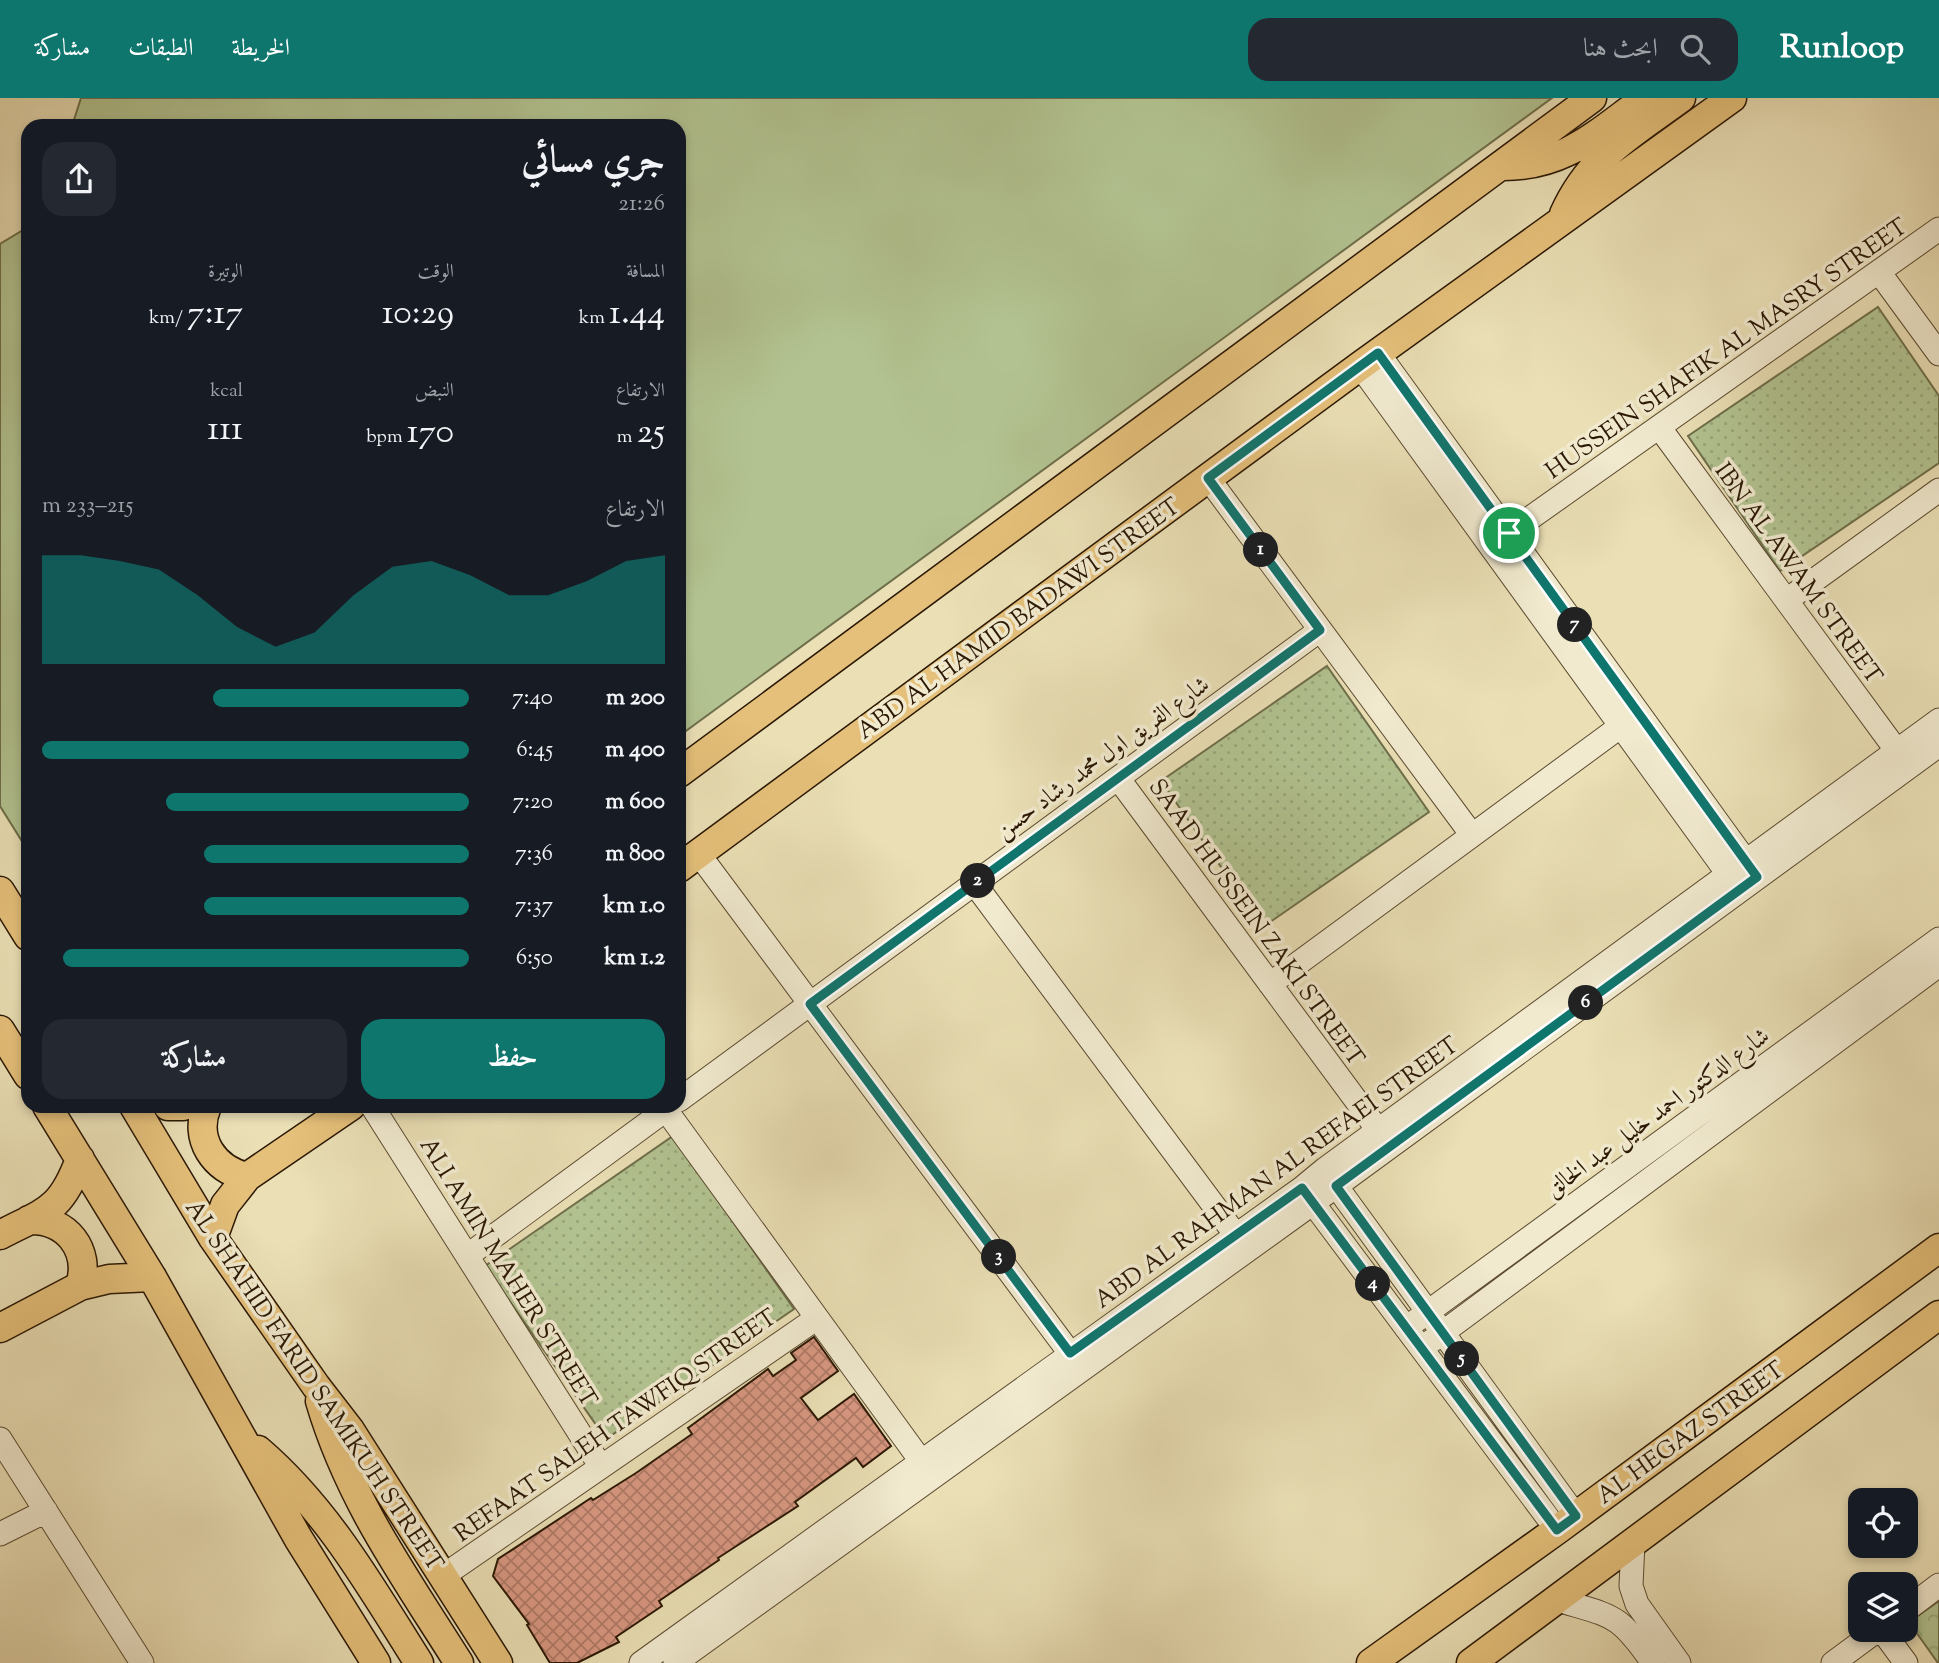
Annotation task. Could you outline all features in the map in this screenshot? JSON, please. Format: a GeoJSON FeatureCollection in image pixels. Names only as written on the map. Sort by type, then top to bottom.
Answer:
{"type":"FeatureCollection","features":[{"type":"Feature","properties":{"kind":"main road"},"geometry":{"type":"LineString","coordinates":[[686,768],[1592,98]]}},
{"type":"Feature","properties":{"kind":"main road"},"geometry":{"type":"LineString","coordinates":[[1500,166],[1531,164],[1559,156],[1589,139],[1646,98]]}},
{"type":"Feature","properties":{"kind":"main road"},"geometry":{"type":"LineString","coordinates":[[1562,220],[1582,181],[1608,150],[1681,98]]}},
{"type":"Feature","properties":{"kind":"main road","name":"ABD AL HAMID BADAWI STREET"},"geometry":{"type":"LineString","coordinates":[[689,861],[1369,359],[1732,98]]}},
{"type":"Feature","properties":{"kind":"main road"},"geometry":{"type":"LineString","coordinates":[[0,891],[21,925]]}},
{"type":"Feature","properties":{"kind":"main road"},"geometry":{"type":"LineString","coordinates":[[0,1030],[21,1064]]}},
{"type":"Feature","properties":{"kind":"main road"},"geometry":{"type":"LineString","coordinates":[[51,1113],[152,1277],[298,1538],[376,1663]]}},
{"type":"Feature","properties":{"kind":"main road","name":"AL SHAHID FARID SAMIKUH STREET"},"geometry":{"type":"LineString","coordinates":[[138,1113],[213,1238],[316,1386],[350,1430],[498,1663]]}},
{"type":"Feature","properties":{"kind":"main road"},"geometry":{"type":"LineString","coordinates":[[205,1113],[202,1129],[207,1149],[220,1165],[237,1175],[247,1177]]}},
{"type":"Feature","properties":{"kind":"main road"},"geometry":{"type":"LineString","coordinates":[[213,1238],[225,1205],[247,1177],[341,1113]]}},
{"type":"Feature","properties":{"kind":"main road"},"geometry":{"type":"LineString","coordinates":[[0,1235],[54,1205],[64,1195],[80,1159]]}},
{"type":"Feature","properties":{"kind":"main road"},"geometry":{"type":"LineString","coordinates":[[29,1220],[47,1221],[71,1235],[83,1259],[80,1286]]}},
{"type":"Feature","properties":{"kind":"main road","name":"AL HEGAZ STREET"},"geometry":{"type":"LineString","coordinates":[[1371,1663],[1939,1248]]}},
{"type":"Feature","properties":{"kind":"main road"},"geometry":{"type":"LineString","coordinates":[[0,1328],[80,1286],[110,1279],[152,1277]]}},
{"type":"Feature","properties":{"kind":"main road"},"geometry":{"type":"LineString","coordinates":[[1471,1663],[1939,1315]]}},
{"type":"Feature","properties":{"kind":"main road"},"geometry":{"type":"LineString","coordinates":[[316,1386],[329,1432],[346,1476],[368,1518],[459,1663]]}},
{"type":"Feature","properties":{"kind":"main road"},"geometry":{"type":"LineString","coordinates":[[240,1434],[276,1465],[338,1536],[419,1663]]}},
{"type":"Feature","properties":{"kind":"street","name":"HUSSEIN SHAFIK AL MASRY STREET"},"geometry":{"type":"LineString","coordinates":[[1509,533],[1939,229]]}},
{"type":"Feature","properties":{"kind":"street"},"geometry":{"type":"LineString","coordinates":[[1879,272],[1939,354]]}},
{"type":"Feature","properties":{"kind":"street"},"geometry":{"type":"LineString","coordinates":[[1369,359],[1509,533],[1743,876]]}},
{"type":"Feature","properties":{"kind":"street"},"geometry":{"type":"LineString","coordinates":[[1369,359],[1621,726],[1743,876]]}},
{"type":"Feature","properties":{"kind":"street","name":"IBN AL AWAM STREET"},"geometry":{"type":"LineString","coordinates":[[1659,427],[1897,751]]}},
{"type":"Feature","properties":{"kind":"street"},"geometry":{"type":"LineString","coordinates":[[1208,478],[1472,835]]}},
{"type":"Feature","properties":{"kind":"street"},"geometry":{"type":"LineString","coordinates":[[1787,600],[1939,490]]}},
{"type":"Feature","properties":{"kind":"street","name":"شارع الفريق اول محمد رشاد حسن"},"geometry":{"type":"LineString","coordinates":[[686,1095],[1320,630]]}},
{"type":"Feature","properties":{"kind":"street","name":"ABD AL RAHMAN AL REFAEI STREET"},"geometry":{"type":"LineString","coordinates":[[675,1663],[1076,1361],[1307,1196],[1743,876],[1939,720]]}},
{"type":"Feature","properties":{"kind":"street"},"geometry":{"type":"LineString","coordinates":[[1270,984],[1621,726]]}},
{"type":"Feature","properties":{"kind":"street","name":"ABD AL RAHMAN AL REFAEI STREET"},"geometry":{"type":"LineString","coordinates":[[1330,1178],[1378,1130],[1743,876],[1939,745]]}},
{"type":"Feature","properties":{"kind":"street","name":"SAAD HUSSEIN ZAKI STREET"},"geometry":{"type":"LineString","coordinates":[[1118,778],[1378,1130]]}},
{"type":"Feature","properties":{"kind":"street"},"geometry":{"type":"LineString","coordinates":[[689,861],[810,1004],[1076,1361]]}},
{"type":"Feature","properties":{"kind":"street"},"geometry":{"type":"LineString","coordinates":[[974,884],[1235,1234]]}},
{"type":"Feature","properties":{"kind":"street","name":"شارع الدكتور احمد خليل عبد الخالق"},"geometry":{"type":"LineString","coordinates":[[1406,1328],[1936,954]]}},
{"type":"Feature","properties":{"kind":"street","name":"شارع الدكتور احمد خليل عبد الخالق"},"geometry":{"type":"LineString","coordinates":[[1422,1349],[1936,954]]}},
{"type":"Feature","properties":{"kind":"street","name":"ALI AMIN MAHER STREET"},"geometry":{"type":"LineString","coordinates":[[376,1113],[601,1467]]}},
{"type":"Feature","properties":{"kind":"street","name":"شارع الفريق اول محمد رشاد حسن"},"geometry":{"type":"LineString","coordinates":[[467,1256],[661,1113]]}},
{"type":"Feature","properties":{"kind":"street"},"geometry":{"type":"LineString","coordinates":[[677,1113],[817,1318],[921,1461]]}},
{"type":"Feature","properties":{"kind":"street"},"geometry":{"type":"LineString","coordinates":[[1330,1178],[1443,1333],[1566,1523]]}},
{"type":"Feature","properties":{"kind":"street"},"geometry":{"type":"LineString","coordinates":[[1307,1196],[1422,1349],[1566,1523]]}},
{"type":"Feature","properties":{"kind":"street","name":"ABD AL RAHMAN AL REFAEI STREET"},"geometry":{"type":"LineString","coordinates":[[642,1663],[921,1461],[1076,1361],[1235,1234],[1307,1196]]}},
{"type":"Feature","properties":{"kind":"street","name":"REFAAT SALEH TAWFIQ STREET"},"geometry":{"type":"LineString","coordinates":[[443,1576],[817,1318]]}},
{"type":"Feature","properties":{"kind":"street"},"geometry":{"type":"LineString","coordinates":[[0,1439],[142,1663]]}},
{"type":"Feature","properties":{"kind":"street"},"geometry":{"type":"LineString","coordinates":[[0,1534],[46,1511]]}},
{"type":"Feature","properties":{"kind":"street"},"geometry":{"type":"LineString","coordinates":[[1633,1544],[1631,1586],[1637,1604],[1679,1663]]}},
{"type":"Feature","properties":{"kind":"street"},"geometry":{"type":"LineString","coordinates":[[1918,1601],[1939,1585]]}},
{"type":"Feature","properties":{"kind":"street"},"geometry":{"type":"LineString","coordinates":[[1555,1599],[1617,1619],[1632,1633],[1653,1663]]}},
{"type":"Feature","properties":{"kind":"street"},"geometry":{"type":"LineString","coordinates":[[1833,1663],[1862,1642]]}},
{"type":"Feature","properties":{"kind":"street"},"geometry":{"type":"LineString","coordinates":[[1890,1642],[1906,1663]]}},
{"type":"Feature","properties":{"kind":"green space"},"geometry":{"type":"Polygon","coordinates":[[[81,98],[1552,98],[686,731],[686,119],[74,119],[81,98]]]}},
{"type":"Feature","properties":{"kind":"green space"},"geometry":{"type":"Polygon","coordinates":[[[21,231],[21,840],[0,806],[0,244],[21,231]]]}},
{"type":"Feature","properties":{"kind":"green space"},"geometry":{"type":"Polygon","coordinates":[[[1878,307],[1939,396],[1939,463],[1780,571],[1688,436],[1878,307]]]}},
{"type":"Feature","properties":{"kind":"green space"},"geometry":{"type":"Polygon","coordinates":[[[1327,666],[1429,812],[1263,927],[1161,781],[1327,666]]]}},
{"type":"Feature","properties":{"kind":"green space"},"geometry":{"type":"Polygon","coordinates":[[[673,1136],[794,1309],[606,1439],[485,1266],[673,1136]]]}},
{"type":"Feature","properties":{"kind":"green space"},"geometry":{"type":"Polygon","coordinates":[[[1939,1601],[1939,1663],[1918,1635],[1918,1616],[1939,1601]]]}},
{"type":"Feature","properties":{"kind":"building"},"geometry":{"type":"Polygon","coordinates":[[[814,1337],[838,1371],[801,1398],[818,1420],[854,1394],[891,1446],[863,1467],[856,1458],[795,1502],[798,1506],[718,1558],[719,1560],[659,1601],[662,1606],[616,1637],[619,1642],[577,1663],[550,1663],[527,1625],[529,1624],[493,1576],[498,1559],[591,1498],[593,1500],[636,1473],[692,1434],[688,1428],[768,1369],[773,1376],[796,1360],[791,1353],[814,1337]]]}},
{"type":"Feature","properties":{"kind":"route"},"geometry":{"type":"LineString","coordinates":[[1378,353],[1509,533],[1757,877],[1336,1186],[1576,1516],[1557,1530],[1302,1188],[1070,1353],[810,1004],[1320,630],[1208,478],[1378,353]]}}]}
